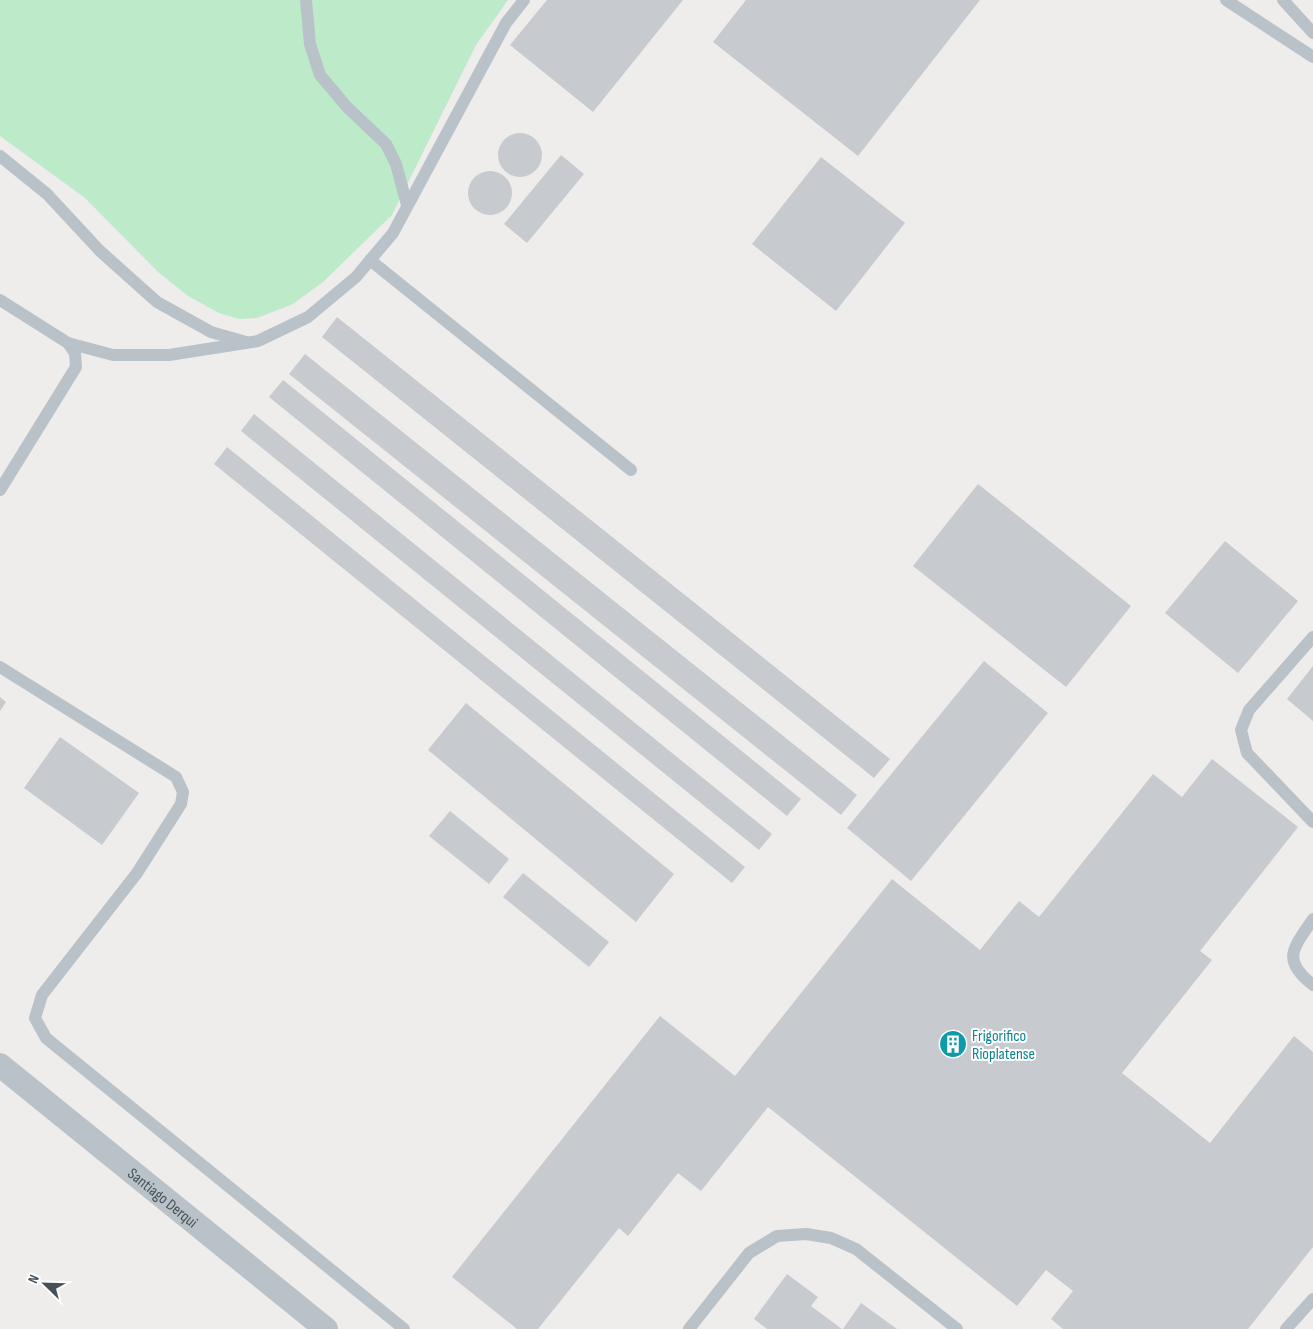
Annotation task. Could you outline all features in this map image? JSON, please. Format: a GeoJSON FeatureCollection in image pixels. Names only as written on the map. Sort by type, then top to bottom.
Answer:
{"type":"FeatureCollection","features":[{"type":"Feature","properties":{"kind":"street","name":"Santiago Derqui"},"geometry":{"type":"LineString","coordinates":[[0,1065],[326,1329]]}},
{"type":"Feature","properties":{"kind":"lane"},"geometry":{"type":"LineString","coordinates":[[306,0],[310,44],[320,75],[347,108],[386,144],[396,164],[407,205]]}},
{"type":"Feature","properties":{"kind":"lane"},"geometry":{"type":"LineString","coordinates":[[0,300],[68,343],[113,355],[169,355],[250,343],[308,317],[356,277],[393,233],[506,23],[524,0]]}},
{"type":"Feature","properties":{"kind":"lane"},"geometry":{"type":"LineString","coordinates":[[1226,0],[1313,57]]}},
{"type":"Feature","properties":{"kind":"lane"},"geometry":{"type":"LineString","coordinates":[[1284,0],[1313,33]]}},
{"type":"Feature","properties":{"kind":"lane"},"geometry":{"type":"LineString","coordinates":[[0,156],[47,194],[100,251],[157,302],[210,332],[250,343]]}},
{"type":"Feature","properties":{"kind":"lane"},"geometry":{"type":"LineString","coordinates":[[370,260],[632,470]]}},
{"type":"Feature","properties":{"kind":"lane"},"geometry":{"type":"LineString","coordinates":[[0,490],[76,367],[75,353],[68,343]]}},
{"type":"Feature","properties":{"kind":"lane"},"geometry":{"type":"LineString","coordinates":[[1313,637],[1249,710],[1241,730],[1247,753],[1313,822]]}},
{"type":"Feature","properties":{"kind":"lane"},"geometry":{"type":"LineString","coordinates":[[0,667],[176,777],[183,792],[181,804],[137,873],[42,995],[35,1018],[46,1038],[404,1329]]}},
{"type":"Feature","properties":{"kind":"lane"},"geometry":{"type":"LineString","coordinates":[[1313,919],[1293,950],[1294,963],[1300,975],[1313,985]]}},
{"type":"Feature","properties":{"kind":"lane"},"geometry":{"type":"LineString","coordinates":[[689,1329],[749,1253],[777,1236],[806,1234],[830,1238],[856,1249],[957,1329]]}},
{"type":"Feature","properties":{"kind":"lane"},"geometry":{"type":"LineString","coordinates":[[1286,1329],[1313,1299]]}},
{"type":"Feature","properties":{"kind":"green space"},"geometry":{"type":"Polygon","coordinates":[[[0,0],[508,0],[476,45],[392,215],[323,282],[293,304],[257,318],[239,319],[219,313],[188,296],[158,272],[85,198],[0,136],[0,0]]]}},
{"type":"Feature","properties":{"kind":"building"},"geometry":{"type":"Polygon","coordinates":[[[547,0],[683,0],[593,112],[510,45],[547,0]]]}},
{"type":"Feature","properties":{"kind":"building"},"geometry":{"type":"Polygon","coordinates":[[[746,0],[980,0],[858,156],[713,42],[746,0]]]}},
{"type":"Feature","properties":{"kind":"building"},"geometry":{"type":"Polygon","coordinates":[[[520,133],[532,137],[538,143],[542,155],[538,167],[532,173],[520,177],[508,173],[502,167],[498,155],[502,143],[508,137],[520,133]]]}},
{"type":"Feature","properties":{"kind":"building"},"geometry":{"type":"Polygon","coordinates":[[[561,155],[584,174],[527,243],[504,224],[561,155]]]}},
{"type":"Feature","properties":{"kind":"building"},"geometry":{"type":"Polygon","coordinates":[[[821,157],[905,223],[836,311],[752,244],[821,157]]]}},
{"type":"Feature","properties":{"kind":"building"},"geometry":{"type":"Polygon","coordinates":[[[490,171],[502,175],[508,181],[512,193],[508,205],[502,211],[490,215],[478,211],[472,205],[468,193],[472,181],[478,175],[490,171]]]}},
{"type":"Feature","properties":{"kind":"building"},"geometry":{"type":"Polygon","coordinates":[[[337,317],[890,759],[874,778],[322,337],[337,317]]]}},
{"type":"Feature","properties":{"kind":"building"},"geometry":{"type":"Polygon","coordinates":[[[305,354],[857,795],[841,815],[289,374],[305,354]]]}},
{"type":"Feature","properties":{"kind":"building"},"geometry":{"type":"Polygon","coordinates":[[[283,380],[801,799],[787,816],[269,397],[283,380]]]}},
{"type":"Feature","properties":{"kind":"building"},"geometry":{"type":"Polygon","coordinates":[[[254,414],[772,834],[759,850],[241,431],[254,414]]]}},
{"type":"Feature","properties":{"kind":"building"},"geometry":{"type":"Polygon","coordinates":[[[227,447],[745,867],[732,883],[214,464],[227,447]]]}},
{"type":"Feature","properties":{"kind":"building"},"geometry":{"type":"Polygon","coordinates":[[[978,484],[1131,606],[1066,687],[913,566],[978,484]]]}},
{"type":"Feature","properties":{"kind":"building"},"geometry":{"type":"Polygon","coordinates":[[[1225,541],[1298,601],[1238,673],[1165,613],[1225,541]]]}},
{"type":"Feature","properties":{"kind":"building"},"geometry":{"type":"Polygon","coordinates":[[[984,661],[1048,713],[911,881],[847,828],[984,661]]]}},
{"type":"Feature","properties":{"kind":"building"},"geometry":{"type":"Polygon","coordinates":[[[1313,666],[1313,721],[1287,699],[1313,666]]]}},
{"type":"Feature","properties":{"kind":"building"},"geometry":{"type":"Polygon","coordinates":[[[0,697],[6,702],[0,711],[0,697]]]}},
{"type":"Feature","properties":{"kind":"building"},"geometry":{"type":"Polygon","coordinates":[[[466,703],[674,874],[636,922],[428,750],[466,703]]]}},
{"type":"Feature","properties":{"kind":"building"},"geometry":{"type":"Polygon","coordinates":[[[60,737],[139,793],[102,845],[24,788],[60,737]]]}},
{"type":"Feature","properties":{"kind":"building","name":"Frigorifico Rioplatense"},"geometry":{"type":"Polygon","coordinates":[[[1212,759],[1298,827],[1200,951],[1212,960],[1122,1073],[1210,1143],[1294,1036],[1313,1052],[1313,1247],[1248,1329],[1063,1329],[1051,1319],[1073,1291],[1046,1270],[1017,1306],[768,1107],[701,1191],[678,1173],[628,1236],[619,1228],[538,1329],[517,1329],[452,1277],[660,1016],[735,1076],[892,879],[980,950],[1019,901],[1039,917],[1153,774],[1182,797],[1212,759]]]}},
{"type":"Feature","properties":{"kind":"building"},"geometry":{"type":"Polygon","coordinates":[[[450,811],[509,859],[489,884],[429,836],[450,811]]]}},
{"type":"Feature","properties":{"kind":"building"},"geometry":{"type":"Polygon","coordinates":[[[523,873],[609,942],[589,967],[503,897],[523,873]]]}},
{"type":"Feature","properties":{"kind":"building"},"geometry":{"type":"Polygon","coordinates":[[[787,1274],[818,1297],[811,1306],[842,1329],[767,1329],[754,1319],[787,1274]]]}},
{"type":"Feature","properties":{"kind":"building"},"geometry":{"type":"Polygon","coordinates":[[[861,1303],[897,1329],[843,1329],[861,1303]]]}},
{"type":"Feature","properties":{"kind":"place","name":"Frigorifico Rioplatense"},"geometry":{"type":"Point","coordinates":[953,1044]}}]}
